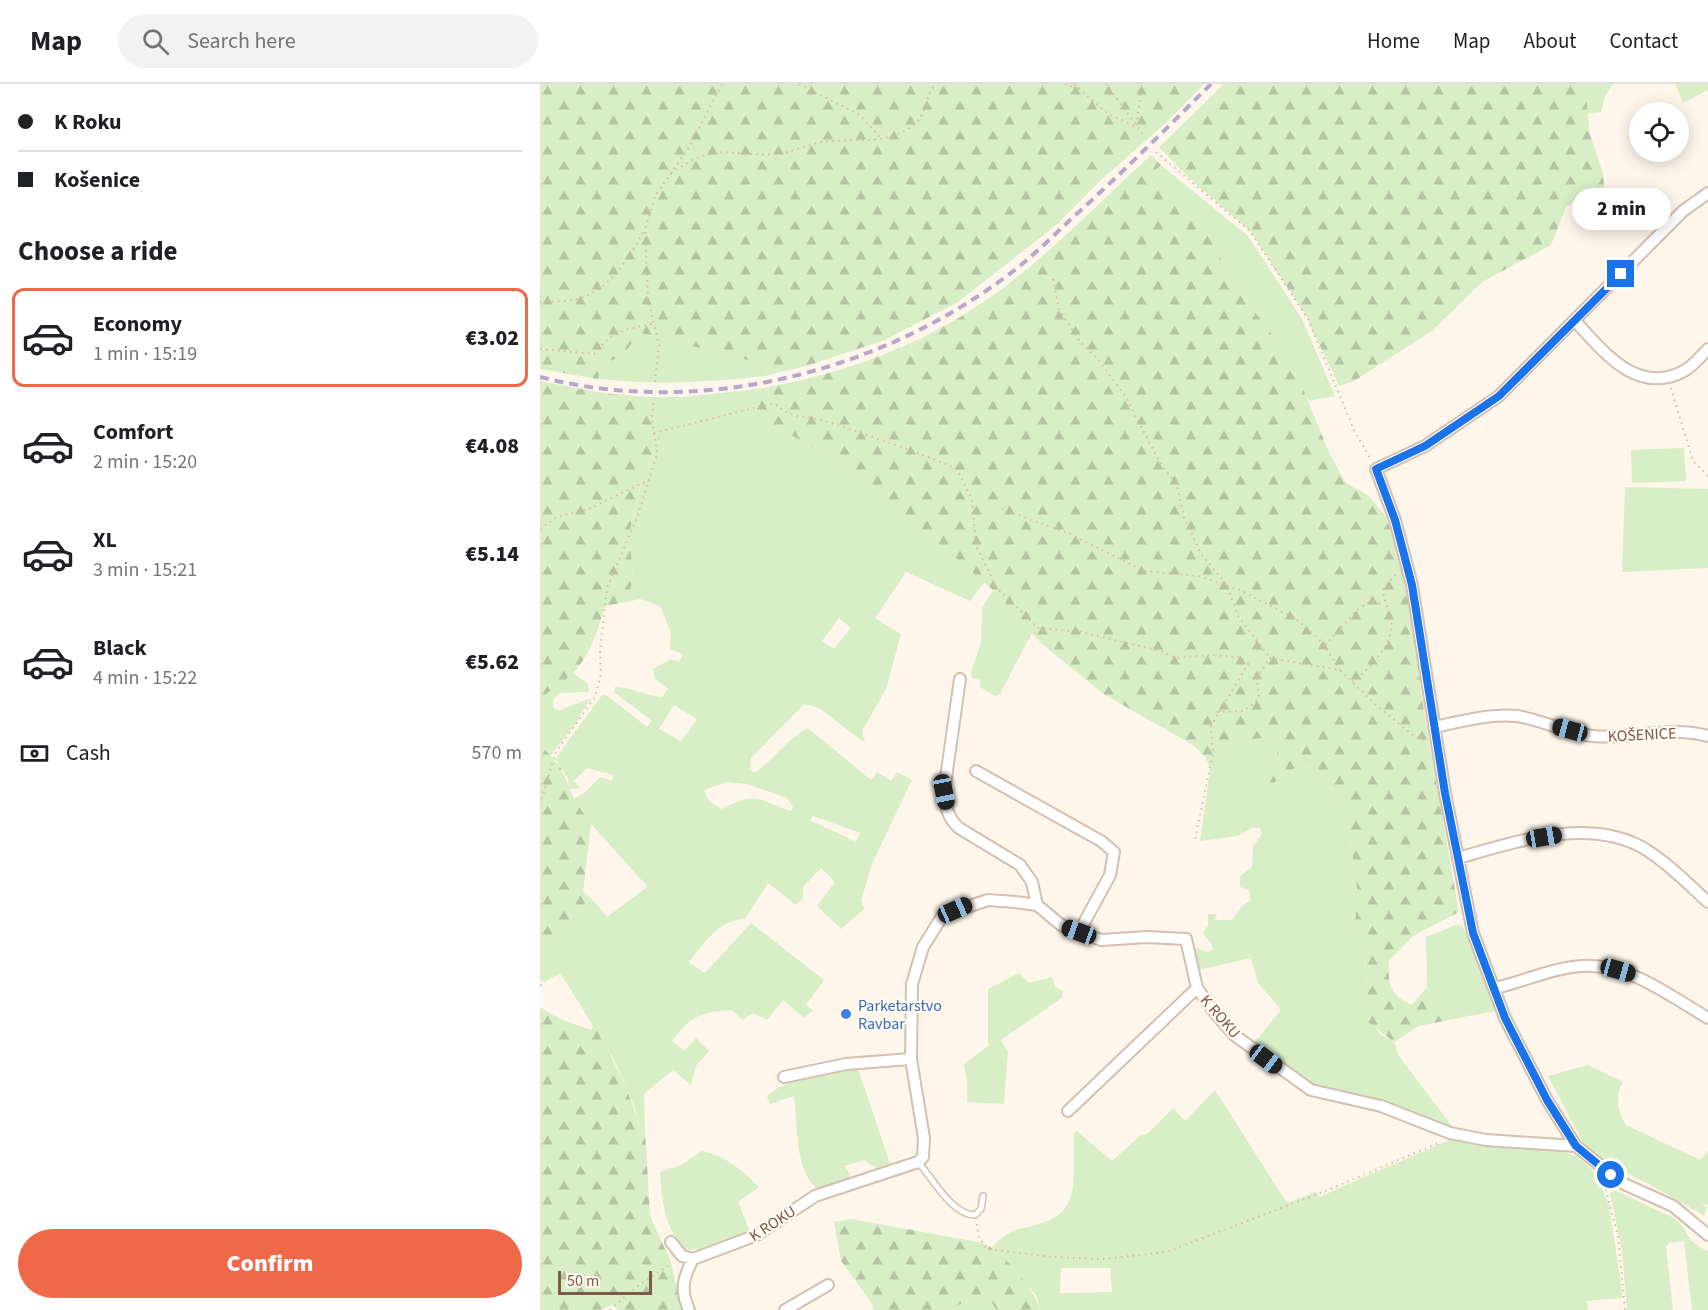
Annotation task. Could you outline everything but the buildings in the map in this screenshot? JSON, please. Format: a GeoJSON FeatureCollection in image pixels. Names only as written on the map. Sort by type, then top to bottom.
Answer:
{"type":"FeatureCollection","features":[{"type":"Feature","properties":{"kind":"street"},"geometry":{"type":"LineString","coordinates":[[1708,193],[1683,211],[1575,321],[1490,403],[1425,446],[1376,469],[1395,520],[1412,585],[1428,668],[1434,727],[1473,933],[1505,1018],[1547,1100],[1576,1146],[1622,1183],[1673,1206],[1708,1235]]}},
{"type":"Feature","properties":{"kind":"street"},"geometry":{"type":"LineString","coordinates":[[1575,321],[1614,362],[1639,377],[1668,377],[1685,370],[1708,348]]}},
{"type":"Feature","properties":{"kind":"street"},"geometry":{"type":"LineString","coordinates":[[918,1162],[923,1157],[924,1138],[911,1059],[912,984],[923,947],[943,915],[988,900],[1037,905],[1032,882],[1020,865],[959,828],[950,820],[944,792],[960,679]]}},
{"type":"Feature","properties":{"kind":"street","name":"KOŠENICE"},"geometry":{"type":"LineString","coordinates":[[1434,727],[1485,717],[1516,716],[1592,736],[1627,737],[1693,732],[1708,736]]}},
{"type":"Feature","properties":{"kind":"street"},"geometry":{"type":"LineString","coordinates":[[976,771],[1091,835],[1114,852],[1110,875],[1079,932]]}},
{"type":"Feature","properties":{"kind":"street"},"geometry":{"type":"LineString","coordinates":[[1458,858],[1531,839],[1558,835],[1587,833],[1619,838],[1644,848],[1661,860],[1708,902]]}},
{"type":"Feature","properties":{"kind":"street","name":"K ROKU"},"geometry":{"type":"LineString","coordinates":[[1037,905],[1061,926],[1101,940],[1146,937],[1186,939],[1197,988],[1234,1035],[1311,1090],[1381,1106],[1450,1132],[1486,1140],[1576,1146]]}},
{"type":"Feature","properties":{"kind":"street"},"geometry":{"type":"LineString","coordinates":[[1495,988],[1578,966],[1605,966],[1632,974],[1708,1018]]}},
{"type":"Feature","properties":{"kind":"street"},"geometry":{"type":"LineString","coordinates":[[1068,1111],[1197,988]]}},
{"type":"Feature","properties":{"kind":"street"},"geometry":{"type":"LineString","coordinates":[[784,1077],[846,1064],[911,1059]]}},
{"type":"Feature","properties":{"kind":"street","name":"K ROKU"},"geometry":{"type":"LineString","coordinates":[[688,1257],[758,1235],[815,1196],[918,1162]]}},
{"type":"Feature","properties":{"kind":"street"},"geometry":{"type":"LineString","coordinates":[[671,1242],[688,1257],[682,1294],[688,1310]]}},
{"type":"Feature","properties":{"kind":"street"},"geometry":{"type":"LineString","coordinates":[[785,1310],[828,1285]]}},
{"type":"Feature","properties":{"kind":"lane"},"geometry":{"type":"LineString","coordinates":[[918,1162],[952,1205],[966,1215],[975,1215],[981,1209],[983,1196]]}},
{"type":"Feature","properties":{"kind":"path"},"geometry":{"type":"LineString","coordinates":[[540,302],[573,300],[608,282],[630,256],[645,229],[655,196],[704,121],[722,84]]}},
{"type":"Feature","properties":{"kind":"path"},"geometry":{"type":"LineString","coordinates":[[799,84],[860,115],[881,138]]}},
{"type":"Feature","properties":{"kind":"path"},"geometry":{"type":"LineString","coordinates":[[669,174],[702,156],[719,153],[784,153],[814,143],[881,138],[912,127],[923,114],[932,88],[936,84]]}},
{"type":"Feature","properties":{"kind":"path"},"geometry":{"type":"LineString","coordinates":[[1065,84],[1081,90]]}},
{"type":"Feature","properties":{"kind":"path"},"geometry":{"type":"LineString","coordinates":[[1074,84],[1108,114],[1136,127]]}},
{"type":"Feature","properties":{"kind":"path"},"geometry":{"type":"LineString","coordinates":[[1106,84],[1145,137]]}},
{"type":"Feature","properties":{"kind":"path"},"geometry":{"type":"LineString","coordinates":[[1136,127],[1142,84]]}},
{"type":"Feature","properties":{"kind":"path"},"geometry":{"type":"LineString","coordinates":[[1156,152],[1250,231],[1308,319],[1354,430],[1376,469]]}},
{"type":"Feature","properties":{"kind":"path"},"geometry":{"type":"LineString","coordinates":[[645,229],[648,298],[659,345],[655,382]]}},
{"type":"Feature","properties":{"kind":"path"},"geometry":{"type":"LineString","coordinates":[[1053,279],[1059,309],[1080,342],[1098,359],[1125,396],[1159,461],[1177,486],[1184,517],[1201,554],[1227,585],[1238,616],[1270,658],[1340,670]]}},
{"type":"Feature","properties":{"kind":"path"},"geometry":{"type":"LineString","coordinates":[[540,350],[594,354],[608,338],[620,330],[653,324]]}},
{"type":"Feature","properties":{"kind":"path"},"geometry":{"type":"LineString","coordinates":[[1668,377],[1689,450],[1698,468],[1708,476]]}},
{"type":"Feature","properties":{"kind":"path"},"geometry":{"type":"LineString","coordinates":[[540,806],[548,771],[556,752],[595,697],[601,674],[600,651],[607,588],[638,518],[657,454],[652,417],[654,399]]}},
{"type":"Feature","properties":{"kind":"path"},"geometry":{"type":"LineString","coordinates":[[654,433],[774,403],[788,415],[821,420],[957,469],[972,500],[976,546],[996,588],[1038,628],[1081,632],[1161,651],[1176,658],[1212,655],[1238,657],[1248,664],[1232,694],[1217,712],[1211,726],[1213,753],[1196,839]]}},
{"type":"Feature","properties":{"kind":"path"},"geometry":{"type":"LineString","coordinates":[[540,529],[557,517],[589,509],[649,480]]}},
{"type":"Feature","properties":{"kind":"path"},"geometry":{"type":"LineString","coordinates":[[1002,509],[1070,534],[1144,571],[1200,576],[1227,585],[1296,620],[1324,646],[1340,670],[1352,682],[1413,735],[1426,741]]}},
{"type":"Feature","properties":{"kind":"path"},"geometry":{"type":"LineString","coordinates":[[1352,682],[1367,670],[1386,641],[1392,627],[1391,618],[1384,605],[1383,590],[1400,571]]}},
{"type":"Feature","properties":{"kind":"path"},"geometry":{"type":"LineString","coordinates":[[1324,646],[1334,639],[1357,610],[1371,601],[1384,605]]}},
{"type":"Feature","properties":{"kind":"path"},"geometry":{"type":"LineString","coordinates":[[1217,712],[1243,711],[1255,703],[1259,695],[1257,678],[1270,658]]}},
{"type":"Feature","properties":{"kind":"path"},"geometry":{"type":"LineString","coordinates":[[975,1215],[979,1237],[987,1250],[1052,1257],[1104,1259],[1166,1252],[1389,1166],[1444,1140],[1450,1132]]}},
{"type":"Feature","properties":{"kind":"path"},"geometry":{"type":"LineString","coordinates":[[1600,1167],[1618,1236],[1625,1310]]}},
{"type":"Feature","properties":{"kind":"path"},"geometry":{"type":"LineString","coordinates":[[610,1310],[635,1288],[688,1257]]}},
{"type":"Feature","properties":{"kind":"green space"},"geometry":{"type":"Polygon","coordinates":[[[540,84],[1204,84],[1165,124],[1103,178],[1055,226],[958,302],[885,340],[806,366],[765,376],[767,365],[640,333],[621,357],[602,364],[598,379],[540,369],[540,84]]]}},
{"type":"Feature","properties":{"kind":"green space"},"geometry":{"type":"Polygon","coordinates":[[[1224,84],[1585,84],[1590,135],[1603,173],[1604,191],[1596,196],[1582,198],[1566,207],[1551,245],[1482,282],[1432,331],[1354,381],[1339,386],[1305,314],[1250,231],[1189,178],[1159,147],[1224,84]]]}},
{"type":"Feature","properties":{"kind":"green space"},"geometry":{"type":"Polygon","coordinates":[[[1585,84],[1613,84],[1605,96],[1601,112],[1588,114],[1585,84]]]}},
{"type":"Feature","properties":{"kind":"green space"},"geometry":{"type":"Polygon","coordinates":[[[1675,84],[1708,84],[1708,90],[1683,102],[1675,84]]]}},
{"type":"Feature","properties":{"kind":"green space"},"geometry":{"type":"Polygon","coordinates":[[[1151,155],[1161,165],[1152,174],[1152,181],[1159,191],[1196,220],[1208,234],[1236,287],[1280,345],[1297,374],[1328,450],[1345,482],[1369,496],[1385,515],[1399,553],[1410,604],[1424,712],[1459,912],[1413,936],[1389,961],[1389,977],[1395,993],[1412,1005],[1427,987],[1431,994],[1432,1004],[1469,1016],[1419,1026],[1394,1042],[1368,1022],[1361,1009],[1367,984],[1365,958],[1355,921],[1358,897],[1347,814],[1316,767],[1298,767],[1288,771],[1274,783],[1267,781],[1266,772],[1277,755],[1278,744],[1268,737],[1235,742],[1210,769],[1206,758],[1193,745],[1105,695],[1042,644],[993,590],[870,484],[833,459],[772,424],[752,406],[750,390],[815,377],[878,357],[909,344],[967,313],[1036,262],[1151,155]]]}},
{"type":"Feature","properties":{"kind":"green space"},"geometry":{"type":"Polygon","coordinates":[[[1161,165],[1248,236],[1302,319],[1335,396],[1309,401],[1280,345],[1236,287],[1208,234],[1159,191],[1152,181],[1152,174],[1161,165]]]}},
{"type":"Feature","properties":{"kind":"green space"},"geometry":{"type":"Polygon","coordinates":[[[640,333],[767,365],[765,376],[682,382],[598,379],[602,364],[621,357],[640,333]]]}},
{"type":"Feature","properties":{"kind":"green space"},"geometry":{"type":"Polygon","coordinates":[[[540,381],[603,393],[647,397],[663,429],[644,476],[633,513],[630,536],[632,580],[626,602],[605,606],[586,656],[573,673],[548,692],[540,702],[540,381]]]}},
{"type":"Feature","properties":{"kind":"green space"},"geometry":{"type":"Polygon","coordinates":[[[750,390],[752,406],[772,424],[833,459],[870,484],[985,582],[970,601],[906,572],[875,618],[901,634],[886,689],[862,731],[865,743],[819,708],[804,704],[751,758],[750,770],[754,773],[800,732],[808,728],[871,780],[877,772],[891,781],[897,772],[912,780],[872,864],[861,901],[864,909],[841,929],[817,906],[835,882],[821,868],[803,887],[803,898],[796,905],[768,883],[745,919],[735,920],[720,928],[689,962],[705,973],[751,923],[824,980],[806,1005],[813,1010],[804,1018],[783,1000],[767,1020],[753,1013],[742,1020],[732,1010],[704,1014],[685,1026],[672,1041],[684,1051],[696,1038],[709,1051],[696,1066],[691,1085],[673,1070],[644,1094],[645,1130],[640,1129],[635,1108],[614,1060],[566,982],[560,974],[545,982],[540,981],[540,949],[591,898],[607,917],[646,888],[646,885],[591,824],[574,799],[600,777],[612,781],[613,775],[587,768],[574,781],[580,788],[569,789],[568,778],[555,759],[602,695],[608,696],[647,727],[652,721],[614,692],[615,687],[662,697],[668,689],[655,679],[653,669],[671,659],[679,662],[683,654],[670,649],[671,633],[660,606],[640,599],[626,602],[632,580],[630,536],[633,513],[644,476],[663,429],[647,397],[682,397],[750,390]],[[839,618],[822,641],[834,649],[851,628],[839,618]],[[674,705],[659,729],[681,741],[697,719],[674,705]],[[727,782],[704,790],[709,801],[721,809],[750,799],[763,800],[791,811],[793,807],[787,798],[747,784],[727,782]],[[813,816],[810,820],[856,842],[860,833],[813,816]]]}},
{"type":"Feature","properties":{"kind":"green space"},"geometry":{"type":"Polygon","coordinates":[[[1684,448],[1686,481],[1632,483],[1631,450],[1684,448]]]}},
{"type":"Feature","properties":{"kind":"green space"},"geometry":{"type":"Polygon","coordinates":[[[1625,487],[1708,489],[1708,568],[1622,572],[1625,487]]]}},
{"type":"Feature","properties":{"kind":"green space"},"geometry":{"type":"Polygon","coordinates":[[[993,590],[1032,633],[1000,694],[995,696],[980,687],[980,680],[972,678],[971,672],[981,643],[982,608],[993,590]]]}},
{"type":"Feature","properties":{"kind":"green space"},"geometry":{"type":"Polygon","coordinates":[[[573,673],[588,684],[589,692],[559,693],[553,701],[553,707],[558,711],[591,698],[576,723],[550,756],[540,744],[540,702],[546,692],[573,673]]]}},
{"type":"Feature","properties":{"kind":"green space"},"geometry":{"type":"Polygon","coordinates":[[[1269,737],[1278,744],[1277,755],[1266,772],[1274,783],[1293,769],[1316,767],[1347,814],[1358,897],[1355,921],[1365,958],[1367,984],[1361,1009],[1380,1034],[1394,1042],[1399,1056],[1455,1130],[1305,1082],[1253,1044],[1281,1010],[1258,983],[1251,958],[1199,970],[1195,947],[1207,952],[1213,949],[1203,933],[1208,925],[1208,914],[1217,914],[1215,920],[1232,920],[1243,905],[1251,900],[1249,890],[1240,887],[1240,876],[1252,867],[1253,846],[1262,834],[1260,828],[1252,828],[1238,836],[1200,841],[1210,769],[1235,742],[1269,737]]]}},
{"type":"Feature","properties":{"kind":"green space"},"geometry":{"type":"Polygon","coordinates":[[[540,744],[561,768],[574,799],[591,824],[583,892],[591,898],[540,949],[540,744]]]}},
{"type":"Feature","properties":{"kind":"green space"},"geometry":{"type":"Polygon","coordinates":[[[1458,924],[1463,927],[1496,1011],[1469,1016],[1432,1004],[1431,994],[1427,987],[1426,937],[1458,924]]]}},
{"type":"Feature","properties":{"kind":"green space"},"geometry":{"type":"Polygon","coordinates":[[[1019,973],[1029,983],[1052,977],[1055,987],[1063,991],[1062,998],[1001,1040],[1008,1052],[1004,1104],[967,1102],[964,1064],[988,1046],[988,989],[1019,973]]]}},
{"type":"Feature","properties":{"kind":"green space"},"geometry":{"type":"Polygon","coordinates":[[[540,1007],[560,1019],[591,1030],[594,1025],[620,1076],[632,1102],[640,1129],[645,1130],[650,1216],[671,1262],[680,1301],[685,1310],[618,1310],[613,1305],[600,1310],[540,1310],[540,1007]]]}},
{"type":"Feature","properties":{"kind":"green space"},"geometry":{"type":"Polygon","coordinates":[[[1588,1065],[1623,1082],[1620,1087],[1618,1104],[1626,1125],[1700,1160],[1708,1151],[1708,1205],[1702,1203],[1707,1208],[1704,1216],[1651,1185],[1617,1169],[1585,1146],[1548,1076],[1588,1065]]]}},
{"type":"Feature","properties":{"kind":"green space"},"geometry":{"type":"Polygon","coordinates":[[[848,1069],[858,1069],[891,1166],[877,1168],[865,1160],[844,1166],[850,1173],[849,1178],[818,1190],[810,1181],[801,1159],[794,1096],[770,1104],[767,1096],[774,1090],[793,1082],[848,1069]]]}},
{"type":"Feature","properties":{"kind":"green space"},"geometry":{"type":"Polygon","coordinates":[[[1215,1090],[1287,1203],[1316,1192],[1319,1197],[1451,1139],[1551,1148],[1576,1156],[1595,1172],[1609,1205],[1623,1298],[1587,1301],[1588,1310],[1040,1310],[1036,1295],[992,1247],[1012,1232],[1055,1217],[1068,1205],[1073,1184],[1074,1133],[1077,1131],[1112,1161],[1141,1135],[1146,1135],[1173,1108],[1185,1121],[1215,1090]],[[1061,1268],[1060,1293],[1112,1292],[1110,1268],[1061,1268]]]}},
{"type":"Feature","properties":{"kind":"green space"},"geometry":{"type":"Polygon","coordinates":[[[702,1151],[719,1156],[733,1164],[759,1187],[738,1202],[751,1234],[703,1249],[685,1250],[672,1231],[665,1214],[660,1172],[681,1165],[702,1151]]]}},
{"type":"Feature","properties":{"kind":"green space"},"geometry":{"type":"Polygon","coordinates":[[[1614,1190],[1674,1218],[1691,1240],[1708,1251],[1708,1310],[1692,1310],[1684,1241],[1669,1243],[1666,1247],[1673,1310],[1627,1310],[1622,1251],[1610,1193],[1614,1190]]]}},
{"type":"Feature","properties":{"kind":"green space"},"geometry":{"type":"Polygon","coordinates":[[[852,1219],[983,1243],[1000,1254],[1017,1272],[1037,1301],[1040,1310],[996,1310],[986,1292],[948,1310],[874,1310],[841,1261],[834,1222],[852,1219]]]}},
{"type":"Feature","properties":{"kind":"green space"},"geometry":{"type":"Polygon","coordinates":[[[986,1292],[996,1310],[948,1310],[986,1292]]]}},
{"type":"Feature","properties":{"kind":"railway"},"geometry":{"type":"LineString","coordinates":[[540,377],[602,389],[665,392],[728,388],[790,377],[851,359],[909,335],[965,305],[1016,269],[1124,170],[1211,84]]}},
{"type":"Feature","properties":{"kind":"place","name":"Parketarstvo Ravbar"},"geometry":{"type":"Point","coordinates":[846,1014]}},
{"type":"Feature","properties":{"kind":"route"},"geometry":{"type":"LineString","coordinates":[[1611,1175],[1576,1146],[1547,1100],[1505,1018],[1473,933],[1445,793],[1434,727],[1428,668],[1412,585],[1395,520],[1376,469],[1425,446],[1499,396],[1621,274]]}}]}
